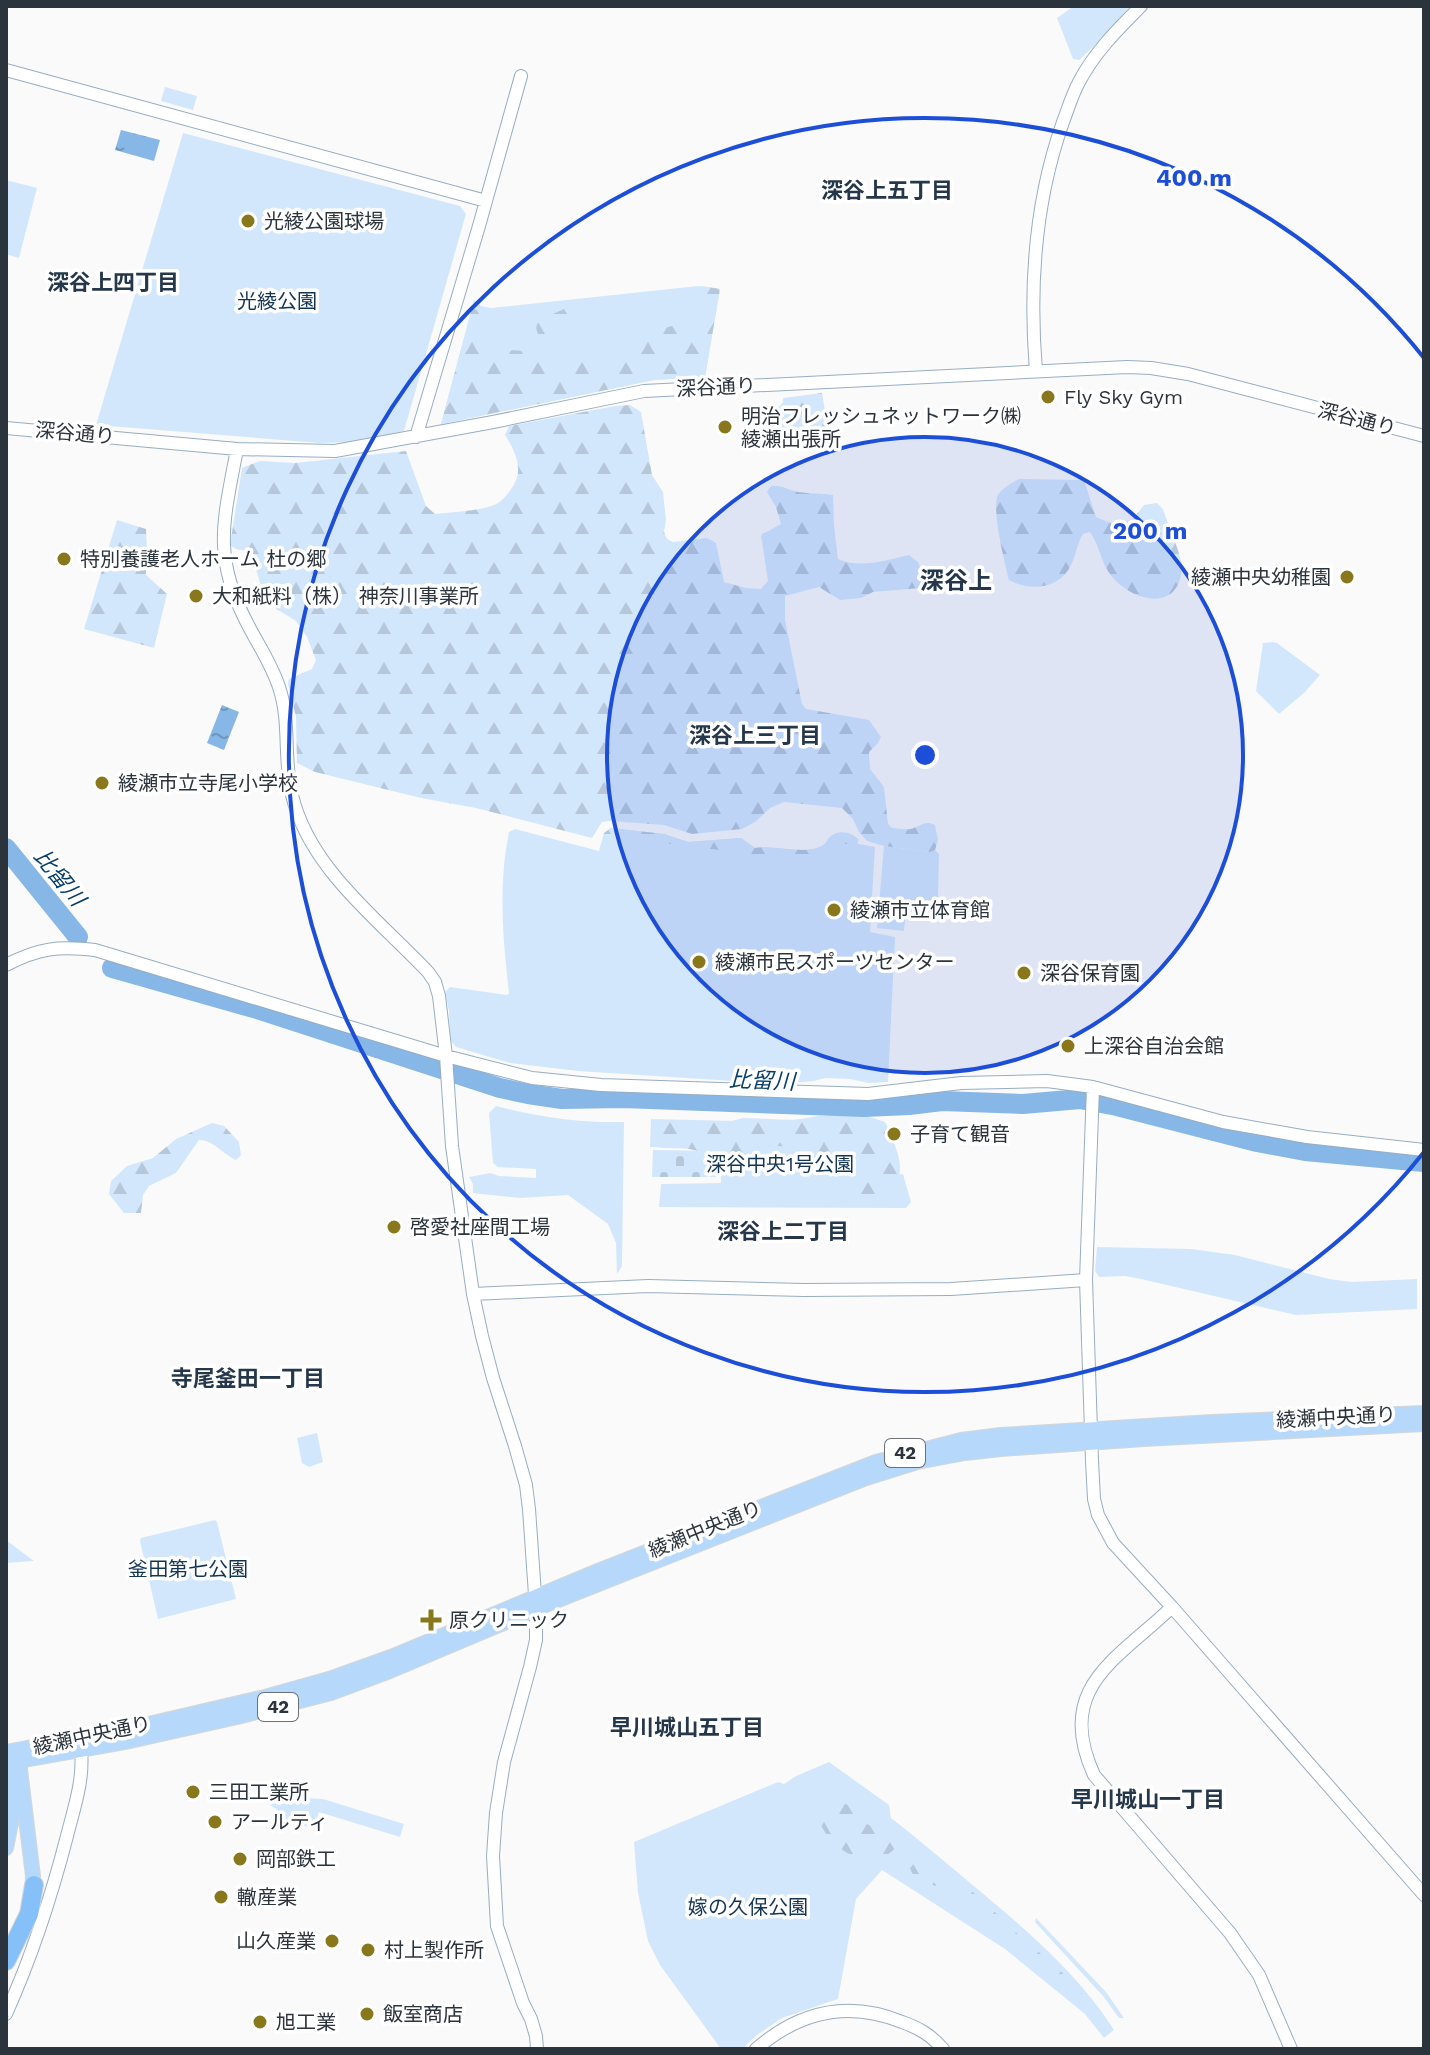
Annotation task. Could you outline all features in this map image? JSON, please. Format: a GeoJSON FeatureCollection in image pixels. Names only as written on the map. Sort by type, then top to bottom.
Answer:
{"type":"FeatureCollection","features":[{"type":"Feature","properties":{"kind":"highway"},"geometry":{"type":"LineString","coordinates":[[6,1961],[29,1914],[34,1885]]}},
{"type":"Feature","properties":{"kind":"main road","name":"綾瀬中央通り"},"geometry":{"type":"LineString","coordinates":[[1092,1437],[1212,1422],[1424,1413]]}},
{"type":"Feature","properties":{"kind":"main road","name":"綾瀬中央通り"},"geometry":{"type":"LineString","coordinates":[[10,1757],[329,1679],[536,1603],[724,1528],[876,1462],[909,1452],[961,1440],[1144,1439],[1424,1424]]}},
{"type":"Feature","properties":{"kind":"main road","name":"綾瀬中央通り"},"geometry":{"type":"LineString","coordinates":[[10,1757],[81,1751],[331,1693],[390,1671],[536,1603]]}},
{"type":"Feature","properties":{"kind":"main road"},"geometry":{"type":"LineString","coordinates":[[6,1848],[12,1818],[10,1757]]}},
{"type":"Feature","properties":{"kind":"main road"},"geometry":{"type":"LineString","coordinates":[[10,1757],[34,1885],[29,1904],[11,1934]]}},
{"type":"Feature","properties":{"kind":"street"},"geometry":{"type":"LineString","coordinates":[[1036,371],[1033,334],[1035,264],[1041,207],[1051,159],[1073,95],[1087,68],[1141,6]]}},
{"type":"Feature","properties":{"kind":"street"},"geometry":{"type":"LineString","coordinates":[[6,70],[486,201]]}},
{"type":"Feature","properties":{"kind":"street"},"geometry":{"type":"LineString","coordinates":[[416,437],[521,76]]}},
{"type":"Feature","properties":{"kind":"street","name":"深谷通り"},"geometry":{"type":"LineString","coordinates":[[6,428],[237,449],[335,451],[644,391],[1095,367],[1151,368],[1201,378],[1424,436]]}},
{"type":"Feature","properties":{"kind":"street"},"geometry":{"type":"LineString","coordinates":[[237,449],[225,516],[223,556],[231,589],[279,687],[286,720],[289,782],[297,814],[304,832],[333,874],[422,966],[435,982],[439,996],[452,1146],[473,1294],[493,1378],[526,1485],[529,1509],[536,1640],[504,1762],[493,1856],[497,1926],[531,2019],[537,2049]]}},
{"type":"Feature","properties":{"kind":"street"},"geometry":{"type":"LineString","coordinates":[[6,965],[47,949],[95,950],[446,1059],[532,1078],[591,1084],[836,1094],[868,1094],[961,1083],[1047,1081],[1223,1122],[1307,1137],[1424,1150]]}},
{"type":"Feature","properties":{"kind":"street"},"geometry":{"type":"LineString","coordinates":[[1092,1091],[1086,1280],[1094,1499],[1105,1530],[1113,1543],[1424,1895]]}},
{"type":"Feature","properties":{"kind":"street"},"geometry":{"type":"LineString","coordinates":[[473,1294],[648,1286],[804,1290],[951,1289],[1086,1280]]}},
{"type":"Feature","properties":{"kind":"street"},"geometry":{"type":"LineString","coordinates":[[1172,1607],[1105,1667],[1094,1681],[1081,1714],[1086,1757],[1094,1775],[1230,1933],[1259,1975],[1291,2049]]}},
{"type":"Feature","properties":{"kind":"street"},"geometry":{"type":"LineString","coordinates":[[6,2014],[50,1900],[82,1777],[81,1751]]}},
{"type":"Feature","properties":{"kind":"street"},"geometry":{"type":"LineString","coordinates":[[756,2049],[786,2027],[808,2017],[843,2009],[883,2014],[921,2029],[943,2049]]}},
{"type":"Feature","properties":{"kind":"green space"},"geometry":{"type":"Polygon","coordinates":[[[1074,6],[1130,6],[1106,35],[1079,60],[1073,59],[1057,18],[1074,6]]]}},
{"type":"Feature","properties":{"kind":"green space"},"geometry":{"type":"Polygon","coordinates":[[[165,87],[197,96],[193,110],[161,101],[165,87]]]}},
{"type":"Feature","properties":{"kind":"green space","name":"光綾公園"},"geometry":{"type":"Polygon","coordinates":[[[183,133],[460,206],[466,214],[404,431],[354,442],[320,443],[96,425],[183,133]]]}},
{"type":"Feature","properties":{"kind":"green space"},"geometry":{"type":"Polygon","coordinates":[[[6,180],[37,188],[19,258],[6,254],[6,180]]]}},
{"type":"Feature","properties":{"kind":"green space"},"geometry":{"type":"Polygon","coordinates":[[[698,286],[720,289],[705,377],[654,380],[441,424],[474,300],[481,306],[491,308],[698,286]]]}},
{"type":"Feature","properties":{"kind":"green space"},"geometry":{"type":"Polygon","coordinates":[[[702,286],[720,289],[705,377],[654,380],[441,424],[472,308],[484,315],[481,342],[488,351],[569,354],[593,361],[620,359],[671,326],[683,329],[697,348],[702,344],[709,321],[706,302],[700,299],[698,292],[702,286]]]}},
{"type":"Feature","properties":{"kind":"green space"},"geometry":{"type":"Polygon","coordinates":[[[581,303],[587,305],[583,320],[555,345],[543,342],[536,326],[540,320],[581,303]]]}},
{"type":"Feature","properties":{"kind":"green space"},"geometry":{"type":"Polygon","coordinates":[[[822,393],[829,435],[766,451],[754,414],[780,406],[783,398],[822,393]]]}},
{"type":"Feature","properties":{"kind":"green space"},"geometry":{"type":"Polygon","coordinates":[[[630,405],[641,412],[652,475],[663,492],[667,539],[673,542],[707,538],[716,543],[724,582],[761,589],[768,581],[761,535],[781,524],[767,492],[771,486],[802,493],[833,495],[838,559],[864,563],[909,555],[918,562],[924,579],[920,588],[873,592],[861,598],[840,600],[819,587],[785,596],[785,620],[802,704],[806,709],[869,720],[881,737],[869,752],[870,769],[884,787],[888,824],[892,828],[907,829],[925,823],[935,825],[938,840],[935,850],[884,846],[867,841],[842,808],[784,802],[770,808],[742,829],[692,834],[664,825],[610,821],[602,822],[592,838],[315,772],[297,763],[296,717],[288,684],[289,679],[312,669],[316,660],[307,637],[296,621],[275,608],[263,593],[251,552],[230,545],[242,468],[260,461],[295,463],[406,451],[426,506],[435,514],[477,509],[498,503],[516,480],[517,462],[505,435],[509,426],[630,405]]]}},
{"type":"Feature","properties":{"kind":"green space"},"geometry":{"type":"Polygon","coordinates":[[[1019,479],[1084,480],[1096,517],[1113,524],[1132,520],[1144,505],[1157,503],[1163,509],[1182,567],[1174,591],[1156,599],[1145,598],[1124,588],[1106,568],[1090,532],[1083,534],[1071,565],[1060,579],[1035,587],[1009,580],[999,536],[996,502],[1002,490],[1019,479]]]}},
{"type":"Feature","properties":{"kind":"green space"},"geometry":{"type":"Polygon","coordinates":[[[117,520],[146,529],[146,575],[167,594],[154,648],[84,629],[117,520]]]}},
{"type":"Feature","properties":{"kind":"green space"},"geometry":{"type":"Polygon","coordinates":[[[1273,642],[1320,675],[1279,714],[1256,691],[1263,643],[1273,642]]]}},
{"type":"Feature","properties":{"kind":"green space","name":"綾瀬市民スポーツセンター"},"geometry":{"type":"Polygon","coordinates":[[[611,828],[664,834],[688,842],[741,838],[755,848],[803,850],[827,842],[843,841],[875,847],[870,932],[895,937],[888,1082],[825,1078],[778,1084],[578,1071],[510,1063],[456,1047],[450,1040],[445,992],[450,987],[509,993],[503,933],[503,892],[509,832],[515,829],[599,851],[604,833],[611,828]]]}},
{"type":"Feature","properties":{"kind":"green space"},"geometry":{"type":"Polygon","coordinates":[[[611,828],[664,834],[688,842],[741,838],[755,848],[795,850],[821,847],[831,836],[842,832],[859,840],[857,844],[833,844],[831,855],[790,862],[755,858],[753,854],[613,837],[609,850],[600,848],[604,833],[611,828]]]}},
{"type":"Feature","properties":{"kind":"green space"},"geometry":{"type":"Polygon","coordinates":[[[884,846],[935,850],[939,854],[938,900],[907,900],[904,931],[877,928],[884,846]]]}},
{"type":"Feature","properties":{"kind":"green space"},"geometry":{"type":"Polygon","coordinates":[[[496,1106],[559,1118],[624,1122],[622,1266],[617,1274],[616,1243],[608,1224],[568,1195],[520,1198],[473,1193],[469,1177],[490,1173],[536,1178],[536,1169],[498,1167],[493,1163],[489,1113],[496,1106]]]}},
{"type":"Feature","properties":{"kind":"green space"},"geometry":{"type":"Polygon","coordinates":[[[864,1115],[885,1122],[900,1164],[893,1192],[877,1203],[864,1204],[845,1197],[832,1183],[822,1161],[795,1149],[765,1146],[746,1153],[726,1167],[719,1166],[695,1150],[657,1147],[655,1143],[658,1130],[670,1121],[721,1124],[743,1118],[794,1120],[864,1115]]]}},
{"type":"Feature","properties":{"kind":"green space","name":"深谷中央1号公園"},"geometry":{"type":"Polygon","coordinates":[[[651,1119],[829,1119],[872,1176],[903,1174],[911,1202],[906,1208],[659,1207],[661,1184],[721,1183],[720,1149],[650,1147],[651,1119]]]}},
{"type":"Feature","properties":{"kind":"green space"},"geometry":{"type":"Polygon","coordinates":[[[212,1123],[224,1126],[239,1142],[241,1155],[236,1160],[209,1142],[199,1140],[176,1173],[149,1186],[143,1195],[141,1213],[124,1213],[109,1194],[111,1181],[127,1166],[153,1158],[176,1139],[212,1123]]]}},
{"type":"Feature","properties":{"kind":"green space"},"geometry":{"type":"Polygon","coordinates":[[[653,1150],[716,1151],[716,1177],[652,1177],[653,1150]]]}},
{"type":"Feature","properties":{"kind":"green space"},"geometry":{"type":"Polygon","coordinates":[[[1097,1247],[1191,1249],[1235,1255],[1351,1282],[1417,1279],[1417,1309],[1296,1315],[1141,1279],[1099,1277],[1095,1271],[1097,1247]]]}},
{"type":"Feature","properties":{"kind":"green space"},"geometry":{"type":"Polygon","coordinates":[[[317,1433],[323,1462],[309,1467],[302,1463],[297,1438],[317,1433]]]}},
{"type":"Feature","properties":{"kind":"green space","name":"釜田第七公園"},"geometry":{"type":"Polygon","coordinates":[[[215,1520],[236,1599],[158,1619],[141,1538],[215,1520]]]}},
{"type":"Feature","properties":{"kind":"green space"},"geometry":{"type":"Polygon","coordinates":[[[6,1540],[34,1561],[6,1563],[6,1540]]]}},
{"type":"Feature","properties":{"kind":"green space","name":"嫁の久保公園"},"geometry":{"type":"Polygon","coordinates":[[[829,1762],[889,1805],[891,1818],[1044,1948],[1082,1987],[1114,2030],[1104,2038],[1085,2014],[1005,1949],[882,1870],[856,1899],[838,1999],[782,2018],[742,2049],[721,2049],[660,1965],[648,1941],[638,1893],[634,1842],[778,1782],[784,1784],[829,1762]]]}},
{"type":"Feature","properties":{"kind":"green space"},"geometry":{"type":"Polygon","coordinates":[[[831,1794],[852,1808],[867,1824],[895,1836],[899,1843],[886,1856],[871,1860],[855,1857],[840,1848],[819,1822],[816,1808],[818,1795],[831,1794]]]}},
{"type":"Feature","properties":{"kind":"green space"},"geometry":{"type":"Polygon","coordinates":[[[264,1796],[323,1799],[404,1824],[400,1837],[319,1812],[314,1828],[284,1820],[276,1809],[262,1799],[264,1796]]]}},
{"type":"Feature","properties":{"kind":"green space"},"geometry":{"type":"Polygon","coordinates":[[[917,1860],[944,1871],[985,1903],[1074,1985],[1093,2007],[1101,2020],[1100,2024],[1074,1998],[949,1893],[915,1877],[910,1868],[917,1860]]]}},
{"type":"Feature","properties":{"kind":"green space"},"geometry":{"type":"Polygon","coordinates":[[[1036,1918],[1106,1992],[1124,2018],[1119,2018],[1103,1996],[1035,1922],[1036,1918]]]}},
{"type":"Feature","properties":{"kind":"water"},"geometry":{"type":"Polygon","coordinates":[[[121,130],[160,140],[154,161],[115,150],[121,130]]]}},
{"type":"Feature","properties":{"kind":"water"},"geometry":{"type":"Polygon","coordinates":[[[222,705],[239,712],[224,750],[207,743],[222,705]]]}},
{"type":"Feature","properties":{"kind":"waterway","name":"比留川"},"geometry":{"type":"LineString","coordinates":[[6,848],[78,937]]}},
{"type":"Feature","properties":{"kind":"waterway","name":"比留川"},"geometry":{"type":"LineString","coordinates":[[112,968],[257,1009],[500,1088],[528,1094],[562,1099],[623,1098],[864,1107],[942,1101],[1023,1104],[1080,1099],[1305,1151],[1424,1162]]}},
{"type":"Feature","properties":{"kind":"place","name":"光綾公園球場"},"geometry":{"type":"Point","coordinates":[248,221]}},
{"type":"Feature","properties":{"kind":"place","name":"Fly Sky Gym"},"geometry":{"type":"Point","coordinates":[1048,397]}},
{"type":"Feature","properties":{"kind":"place","name":"明治フレッシュネットワーク㈱ 綾瀬出張所"},"geometry":{"type":"Point","coordinates":[725,427]}},
{"type":"Feature","properties":{"kind":"place","name":"特別養護老人ホーム 杜の郷"},"geometry":{"type":"Point","coordinates":[64,559]}},
{"type":"Feature","properties":{"kind":"place","name":"綾瀬中央幼稚園"},"geometry":{"type":"Point","coordinates":[1347,577]}},
{"type":"Feature","properties":{"kind":"place","name":"大和紙料（株） 神奈川事業所"},"geometry":{"type":"Point","coordinates":[196,596]}},
{"type":"Feature","properties":{"kind":"place","name":"綾瀬市立寺尾小学校"},"geometry":{"type":"Point","coordinates":[102,783]}},
{"type":"Feature","properties":{"kind":"place","name":"綾瀬市立体育館"},"geometry":{"type":"Point","coordinates":[834,910]}},
{"type":"Feature","properties":{"kind":"place","name":"綾瀬市民スポーツセンター"},"geometry":{"type":"Point","coordinates":[699,962]}},
{"type":"Feature","properties":{"kind":"place","name":"深谷保育園"},"geometry":{"type":"Point","coordinates":[1024,973]}},
{"type":"Feature","properties":{"kind":"place","name":"上深谷自治会館"},"geometry":{"type":"Point","coordinates":[1068,1046]}},
{"type":"Feature","properties":{"kind":"place","name":"子育て観音"},"geometry":{"type":"Point","coordinates":[894,1134]}},
{"type":"Feature","properties":{"kind":"place","name":"啓愛社座間工場"},"geometry":{"type":"Point","coordinates":[394,1227]}},
{"type":"Feature","properties":{"kind":"place","name":"原クリニック"},"geometry":{"type":"Point","coordinates":[431,1620]}},
{"type":"Feature","properties":{"kind":"place","name":"三田工業所"},"geometry":{"type":"Point","coordinates":[193,1792]}},
{"type":"Feature","properties":{"kind":"place","name":"アールティ"},"geometry":{"type":"Point","coordinates":[215,1822]}},
{"type":"Feature","properties":{"kind":"place","name":"岡部鉄工"},"geometry":{"type":"Point","coordinates":[240,1859]}},
{"type":"Feature","properties":{"kind":"place","name":"轍産業"},"geometry":{"type":"Point","coordinates":[221,1897]}},
{"type":"Feature","properties":{"kind":"place","name":"山久産業"},"geometry":{"type":"Point","coordinates":[332,1941]}},
{"type":"Feature","properties":{"kind":"place","name":"村上製作所"},"geometry":{"type":"Point","coordinates":[368,1950]}},
{"type":"Feature","properties":{"kind":"place","name":"飯室商店"},"geometry":{"type":"Point","coordinates":[367,2014]}},
{"type":"Feature","properties":{"kind":"place","name":"旭工業"},"geometry":{"type":"Point","coordinates":[260,2022]}},
{"type":"Feature","properties":{"kind":"district","name":"深谷上五丁目"},"geometry":{"type":"Point","coordinates":[887,190]}},
{"type":"Feature","properties":{"kind":"district","name":"深谷上四丁目"},"geometry":{"type":"Point","coordinates":[113,282]}},
{"type":"Feature","properties":{"kind":"district","name":"深谷上"},"geometry":{"type":"Point","coordinates":[956,581]}},
{"type":"Feature","properties":{"kind":"district","name":"深谷上三丁目"},"geometry":{"type":"Point","coordinates":[755,735]}},
{"type":"Feature","properties":{"kind":"district","name":"深谷上二丁目"},"geometry":{"type":"Point","coordinates":[783,1231]}},
{"type":"Feature","properties":{"kind":"district","name":"寺尾釜田一丁目"},"geometry":{"type":"Point","coordinates":[248,1378]}},
{"type":"Feature","properties":{"kind":"district","name":"早川城山五丁目"},"geometry":{"type":"Point","coordinates":[687,1727]}},
{"type":"Feature","properties":{"kind":"district","name":"早川城山一丁目"},"geometry":{"type":"Point","coordinates":[1148,1799]}}]}
